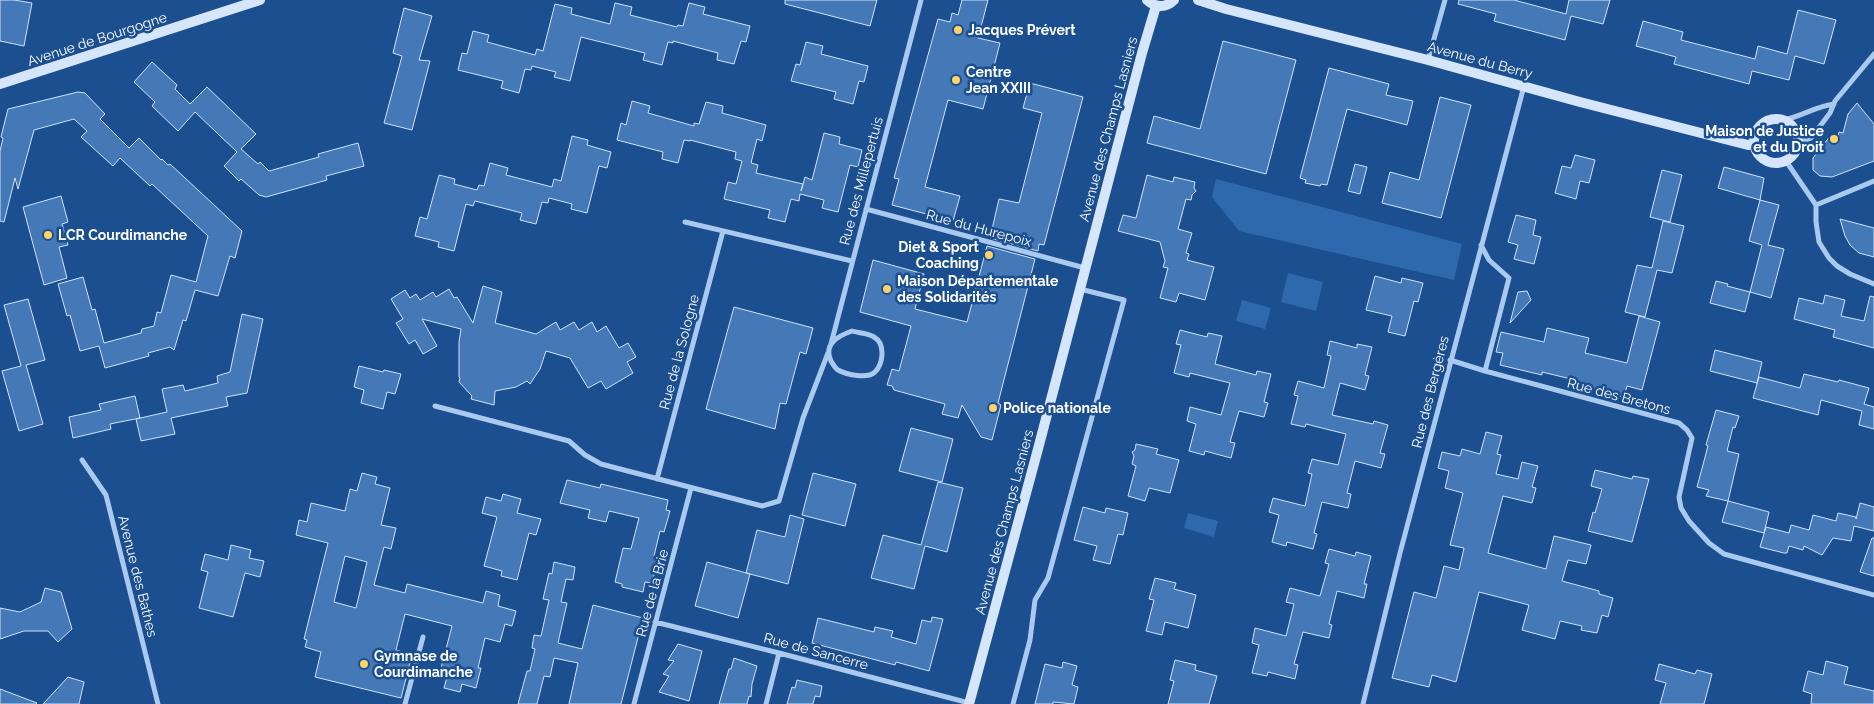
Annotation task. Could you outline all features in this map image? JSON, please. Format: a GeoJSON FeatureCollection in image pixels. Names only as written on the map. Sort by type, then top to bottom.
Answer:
{"type":"FeatureCollection","features":[{"type":"Feature","properties":{"kind":"street","name":"Avenue de Bourgogne"},"geometry":{"type":"LineString","coordinates":[[0,84],[240,3],[260,0]]}},
{"type":"Feature","properties":{"kind":"street","name":"Rue des Millepertuis"},"geometry":{"type":"LineString","coordinates":[[685,222],[852,261],[921,0]]}},
{"type":"Feature","properties":{"kind":"street"},"geometry":{"type":"LineString","coordinates":[[1151,3],[1167,6],[1174,0]]}},
{"type":"Feature","properties":{"kind":"street","name":"Avenue du Berry"},"geometry":{"type":"LineString","coordinates":[[1198,0],[1740,143],[1754,144]]}},
{"type":"Feature","properties":{"kind":"street"},"geometry":{"type":"LineString","coordinates":[[1428,60],[1445,0]]}},
{"type":"Feature","properties":{"kind":"street","name":"Avenue des Champs Lasniers"},"geometry":{"type":"LineString","coordinates":[[969,704],[1036,458],[1142,53],[1151,3]]}},
{"type":"Feature","properties":{"kind":"street"},"geometry":{"type":"LineString","coordinates":[[1798,143],[1811,138],[1830,113],[1834,104],[1874,54]]}},
{"type":"Feature","properties":{"kind":"street","name":"Rue des Bergères"},"geometry":{"type":"LineString","coordinates":[[1363,704],[1397,562],[1480,244],[1524,86]]}},
{"type":"Feature","properties":{"kind":"street"},"geometry":{"type":"LineString","coordinates":[[1783,120],[1795,129],[1798,143],[1795,154],[1786,161],[1772,163],[1766,161],[1756,151],[1754,144],[1757,130],[1762,124],[1776,119],[1796,118],[1822,105],[1834,104]]}},
{"type":"Feature","properties":{"kind":"street"},"geometry":{"type":"LineString","coordinates":[[1786,161],[1816,205],[1819,242],[1829,258],[1836,266],[1874,284]]}},
{"type":"Feature","properties":{"kind":"street"},"geometry":{"type":"LineString","coordinates":[[1816,205],[1874,181]]}},
{"type":"Feature","properties":{"kind":"street","name":"Rue du Hurepoix"},"geometry":{"type":"LineString","coordinates":[[866,210],[1085,268]]}},
{"type":"Feature","properties":{"kind":"street","name":"Rue de la Sologne"},"geometry":{"type":"LineString","coordinates":[[657,479],[723,231]]}},
{"type":"Feature","properties":{"kind":"street"},"geometry":{"type":"LineString","coordinates":[[1480,244],[1490,260],[1509,278],[1485,371]]}},
{"type":"Feature","properties":{"kind":"street"},"geometry":{"type":"LineString","coordinates":[[435,406],[569,441],[585,455],[601,464],[762,506],[779,501],[803,418],[831,344],[852,261]]}},
{"type":"Feature","properties":{"kind":"street"},"geometry":{"type":"LineString","coordinates":[[1013,704],[1030,640],[1035,600],[1048,578],[1124,300],[1080,288]]}},
{"type":"Feature","properties":{"kind":"street"},"geometry":{"type":"LineString","coordinates":[[828,353],[832,363],[838,370],[864,377],[872,375],[880,365],[882,350],[879,342],[874,337],[852,331],[840,335],[831,344]]}},
{"type":"Feature","properties":{"kind":"street","name":"Rue des Bretons"},"geometry":{"type":"LineString","coordinates":[[1450,360],[1679,423],[1692,438],[1679,497],[1681,508],[1689,521],[1709,543],[1724,554],[1874,595]]}},
{"type":"Feature","properties":{"kind":"street","name":"Avenue des Bathes"},"geometry":{"type":"LineString","coordinates":[[82,460],[106,495],[158,704]]}},
{"type":"Feature","properties":{"kind":"street","name":"Rue de la Brie"},"geometry":{"type":"LineString","coordinates":[[634,704],[692,488]]}},
{"type":"Feature","properties":{"kind":"street","name":"Rue de Sancerre"},"geometry":{"type":"LineString","coordinates":[[656,622],[969,704]]}},
{"type":"Feature","properties":{"kind":"street"},"geometry":{"type":"LineString","coordinates":[[405,704],[424,637]]}},
{"type":"Feature","properties":{"kind":"street"},"geometry":{"type":"LineString","coordinates":[[766,704],[779,653]]}},
{"type":"Feature","properties":{"kind":"shaded area"},"geometry":{"type":"Polygon","coordinates":[[[1216,179],[1462,244],[1454,280],[1239,231],[1212,197],[1216,179]]]}},
{"type":"Feature","properties":{"kind":"shaded area"},"geometry":{"type":"Polygon","coordinates":[[[1288,273],[1323,282],[1316,311],[1281,302],[1288,273]]]}},
{"type":"Feature","properties":{"kind":"shaded area"},"geometry":{"type":"Polygon","coordinates":[[[1242,300],[1271,308],[1265,329],[1236,321],[1242,300]]]}},
{"type":"Feature","properties":{"kind":"shaded area"},"geometry":{"type":"Polygon","coordinates":[[[1188,513],[1218,521],[1214,537],[1184,528],[1188,513]]]}},
{"type":"Feature","properties":{"kind":"building"},"geometry":{"type":"Polygon","coordinates":[[[0,0],[32,3],[24,46],[0,41],[0,0]]]}},
{"type":"Feature","properties":{"kind":"building"},"geometry":{"type":"Polygon","coordinates":[[[785,0],[877,0],[870,26],[785,4],[785,0]]]}},
{"type":"Feature","properties":{"kind":"building"},"geometry":{"type":"Polygon","coordinates":[[[962,0],[988,0],[978,38],[1000,43],[983,109],[948,100],[925,187],[960,196],[953,221],[892,205],[899,179],[894,178],[938,19],[950,22],[952,13],[958,15],[962,0]]]}},
{"type":"Feature","properties":{"kind":"building"},"geometry":{"type":"Polygon","coordinates":[[[1459,0],[1514,0],[1566,14],[1569,0],[1610,0],[1603,24],[1571,16],[1565,40],[1494,21],[1496,14],[1458,4],[1459,0]]]}},
{"type":"Feature","properties":{"kind":"building"},"geometry":{"type":"Polygon","coordinates":[[[615,3],[632,7],[630,15],[677,27],[678,25],[683,26],[689,3],[705,7],[703,14],[750,26],[746,42],[741,41],[734,64],[717,60],[718,53],[673,41],[673,43],[668,42],[662,65],[643,60],[645,53],[581,37],[570,81],[554,77],[556,72],[532,66],[531,70],[525,69],[519,93],[501,88],[503,81],[458,70],[462,53],[467,54],[473,31],[489,35],[487,42],[535,55],[537,49],[543,51],[555,4],[572,8],[571,14],[610,24],[615,3]]]}},
{"type":"Feature","properties":{"kind":"building"},"geometry":{"type":"Polygon","coordinates":[[[404,8],[432,16],[419,60],[430,61],[412,130],[384,123],[402,56],[393,53],[404,8]]]}},
{"type":"Feature","properties":{"kind":"building"},"geometry":{"type":"Polygon","coordinates":[[[1798,10],[1836,20],[1824,64],[1795,56],[1789,80],[1752,71],[1749,84],[1674,64],[1676,57],[1636,46],[1643,21],[1683,32],[1681,40],[1755,59],[1758,46],[1787,54],[1798,10]]]}},
{"type":"Feature","properties":{"kind":"building"},"geometry":{"type":"Polygon","coordinates":[[[1223,41],[1296,60],[1266,174],[1147,143],[1154,116],[1200,129],[1223,41]]]}},
{"type":"Feature","properties":{"kind":"building"},"geometry":{"type":"Polygon","coordinates":[[[806,42],[823,46],[821,54],[868,66],[864,82],[859,81],[853,104],[834,99],[836,92],[791,81],[796,64],[800,65],[806,42]]]}},
{"type":"Feature","properties":{"kind":"building"},"geometry":{"type":"Polygon","coordinates":[[[152,62],[177,85],[175,89],[190,104],[207,87],[256,134],[241,149],[258,164],[260,162],[269,171],[319,157],[318,154],[358,143],[364,166],[326,176],[327,180],[266,197],[259,195],[241,179],[239,181],[224,166],[237,152],[195,112],[178,131],[152,106],[155,102],[134,82],[152,62]]]}},
{"type":"Feature","properties":{"kind":"building"},"geometry":{"type":"Polygon","coordinates":[[[1329,68],[1389,84],[1386,95],[1413,101],[1407,125],[1347,109],[1327,185],[1321,184],[1320,186],[1305,183],[1306,180],[1300,178],[1329,68]]]}},
{"type":"Feature","properties":{"kind":"building"},"geometry":{"type":"Polygon","coordinates":[[[1030,83],[1083,97],[1044,245],[1039,244],[1038,251],[990,238],[999,199],[1019,203],[1042,113],[1023,108],[1030,83]]]}},
{"type":"Feature","properties":{"kind":"building"},"geometry":{"type":"Polygon","coordinates":[[[78,92],[85,93],[105,114],[100,119],[129,148],[139,138],[161,160],[168,165],[170,164],[242,231],[235,258],[230,256],[218,296],[195,290],[186,321],[183,320],[174,350],[170,347],[148,353],[149,356],[105,368],[99,346],[80,351],[70,315],[67,316],[58,284],[83,277],[92,310],[95,309],[104,343],[141,333],[142,329],[154,326],[157,312],[161,313],[171,275],[196,282],[208,236],[152,184],[150,186],[120,158],[113,166],[81,137],[87,131],[74,119],[34,130],[18,189],[15,178],[4,222],[0,221],[0,151],[3,138],[1,137],[8,109],[78,92]]]}},
{"type":"Feature","properties":{"kind":"building"},"geometry":{"type":"Polygon","coordinates":[[[1440,97],[1471,105],[1441,218],[1382,203],[1390,172],[1419,180],[1440,97]]]}},
{"type":"Feature","properties":{"kind":"building"},"geometry":{"type":"Polygon","coordinates":[[[632,101],[650,106],[648,113],[694,126],[694,123],[699,124],[706,102],[723,106],[722,113],[766,125],[762,141],[757,139],[751,163],[758,165],[756,173],[803,184],[805,177],[812,180],[824,133],[840,137],[839,144],[862,150],[858,167],[850,165],[838,212],[822,208],[824,200],[800,194],[799,201],[791,199],[785,222],[768,218],[770,210],[724,199],[728,182],[736,184],[742,161],[735,159],[736,152],[684,140],[678,163],[662,159],[663,152],[617,140],[621,123],[626,125],[632,101]]]}},
{"type":"Feature","properties":{"kind":"building"},"geometry":{"type":"Polygon","coordinates":[[[1857,103],[1874,124],[1874,161],[1832,177],[1820,176],[1813,170],[1813,158],[1831,135],[1838,136],[1839,132],[1843,133],[1848,114],[1857,103]]]}},
{"type":"Feature","properties":{"kind":"building"},"geometry":{"type":"Polygon","coordinates":[[[572,136],[588,140],[587,145],[611,152],[607,168],[599,166],[587,213],[571,209],[572,204],[549,198],[548,203],[542,202],[536,224],[520,220],[522,213],[475,201],[473,206],[466,204],[454,251],[438,247],[439,242],[415,236],[420,217],[427,219],[439,175],[455,179],[454,184],[477,190],[479,185],[484,186],[490,163],[508,168],[506,175],[552,187],[554,179],[561,181],[572,136]]]}},
{"type":"Feature","properties":{"kind":"building"},"geometry":{"type":"Polygon","coordinates":[[[1575,155],[1595,160],[1589,183],[1580,181],[1576,199],[1555,193],[1562,166],[1571,168],[1575,155]]]}},
{"type":"Feature","properties":{"kind":"building"},"geometry":{"type":"Polygon","coordinates":[[[1355,164],[1367,167],[1360,194],[1348,191],[1355,164]]]}},
{"type":"Feature","properties":{"kind":"building"},"geometry":{"type":"Polygon","coordinates":[[[1724,167],[1764,178],[1760,200],[1718,188],[1724,167]]]}},
{"type":"Feature","properties":{"kind":"building"},"geometry":{"type":"Polygon","coordinates":[[[1662,170],[1682,175],[1670,222],[1650,217],[1662,170]]]}},
{"type":"Feature","properties":{"kind":"building"},"geometry":{"type":"Polygon","coordinates":[[[1147,175],[1173,182],[1174,177],[1195,182],[1194,188],[1196,191],[1192,195],[1191,200],[1186,199],[1178,229],[1192,233],[1186,253],[1189,254],[1187,260],[1214,267],[1205,300],[1179,293],[1176,302],[1160,298],[1168,268],[1163,267],[1165,261],[1160,242],[1118,231],[1123,215],[1136,218],[1147,175]]]}},
{"type":"Feature","properties":{"kind":"building","name":"LCR Courdimanche"},"geometry":{"type":"Polygon","coordinates":[[[61,196],[68,222],[62,224],[68,245],[59,247],[67,278],[44,285],[23,207],[61,196]]]}},
{"type":"Feature","properties":{"kind":"building"},"geometry":{"type":"Polygon","coordinates":[[[1760,200],[1779,205],[1768,245],[1784,249],[1771,298],[1750,292],[1762,245],[1749,241],[1760,200]]]}},
{"type":"Feature","properties":{"kind":"building"},"geometry":{"type":"Polygon","coordinates":[[[1516,215],[1536,220],[1533,235],[1541,237],[1534,264],[1514,259],[1518,245],[1508,242],[1516,215]]]}},
{"type":"Feature","properties":{"kind":"building"},"geometry":{"type":"Polygon","coordinates":[[[1840,219],[1874,228],[1874,257],[1859,253],[1850,245],[1840,219]]]}},
{"type":"Feature","properties":{"kind":"building"},"geometry":{"type":"Polygon","coordinates":[[[1663,221],[1684,226],[1672,273],[1657,270],[1645,317],[1625,312],[1637,265],[1652,268],[1663,221]]]}},
{"type":"Feature","properties":{"kind":"building"},"geometry":{"type":"Polygon","coordinates":[[[987,246],[1035,259],[998,403],[1001,405],[992,440],[981,437],[962,405],[958,418],[942,414],[945,404],[894,390],[892,386],[887,385],[892,369],[899,371],[911,326],[860,312],[873,260],[924,274],[915,309],[967,322],[987,246]]]}},
{"type":"Feature","properties":{"kind":"building"},"geometry":{"type":"Polygon","coordinates":[[[1375,276],[1401,283],[1402,278],[1423,283],[1418,302],[1414,301],[1405,336],[1388,332],[1392,316],[1366,310],[1375,276]]]}},
{"type":"Feature","properties":{"kind":"building"},"geometry":{"type":"Polygon","coordinates":[[[1716,281],[1750,292],[1745,312],[1710,303],[1716,281]]]}},
{"type":"Feature","properties":{"kind":"building"},"geometry":{"type":"Polygon","coordinates":[[[483,286],[502,292],[495,323],[536,334],[556,322],[560,330],[574,322],[579,330],[592,322],[597,332],[606,326],[619,348],[628,343],[636,357],[627,362],[633,373],[606,389],[601,381],[588,388],[570,358],[546,351],[540,369],[530,384],[527,381],[516,387],[495,391],[494,405],[471,399],[472,396],[459,382],[459,342],[461,329],[422,319],[437,346],[423,354],[415,340],[409,344],[396,323],[403,319],[391,299],[405,290],[410,298],[416,294],[420,300],[433,292],[436,297],[449,289],[454,298],[457,297],[473,323],[483,286]]]}},
{"type":"Feature","properties":{"kind":"building"},"geometry":{"type":"Polygon","coordinates":[[[1527,291],[1531,300],[1510,323],[1518,292],[1527,291]]]}},
{"type":"Feature","properties":{"kind":"building"},"geometry":{"type":"Polygon","coordinates":[[[1825,295],[1845,300],[1841,316],[1864,321],[1870,296],[1874,297],[1874,348],[1833,337],[1835,330],[1794,319],[1799,298],[1823,304],[1825,295]]]}},
{"type":"Feature","properties":{"kind":"building"},"geometry":{"type":"Polygon","coordinates":[[[28,299],[45,360],[26,365],[43,424],[19,431],[2,371],[21,366],[4,305],[28,299]]]}},
{"type":"Feature","properties":{"kind":"building"},"geometry":{"type":"Polygon","coordinates":[[[734,307],[813,328],[806,354],[800,352],[786,404],[780,403],[775,429],[706,409],[734,307]]]}},
{"type":"Feature","properties":{"kind":"building"},"geometry":{"type":"Polygon","coordinates":[[[242,314],[263,319],[247,393],[226,397],[228,406],[171,418],[175,434],[141,441],[136,419],[167,412],[162,389],[183,385],[185,391],[218,383],[217,376],[230,372],[242,314]]]}},
{"type":"Feature","properties":{"kind":"building"},"geometry":{"type":"Polygon","coordinates":[[[1639,316],[1660,322],[1642,390],[1627,386],[1624,397],[1570,384],[1571,379],[1542,372],[1542,375],[1500,365],[1503,353],[1496,352],[1501,332],[1544,342],[1547,328],[1589,338],[1585,353],[1627,363],[1639,316]]]}},
{"type":"Feature","properties":{"kind":"building"},"geometry":{"type":"Polygon","coordinates":[[[1180,330],[1207,337],[1208,333],[1222,336],[1215,364],[1256,375],[1257,371],[1271,374],[1264,402],[1268,403],[1264,417],[1239,411],[1230,442],[1235,443],[1231,458],[1205,451],[1204,455],[1189,451],[1196,424],[1187,421],[1190,407],[1221,415],[1230,383],[1190,373],[1189,377],[1174,373],[1181,345],[1176,344],[1180,330]]]}},
{"type":"Feature","properties":{"kind":"building"},"geometry":{"type":"Polygon","coordinates":[[[1330,341],[1357,348],[1357,344],[1372,347],[1365,375],[1369,376],[1365,390],[1340,383],[1332,415],[1373,424],[1374,421],[1388,425],[1380,453],[1385,454],[1381,468],[1355,461],[1347,493],[1351,494],[1348,508],[1322,502],[1314,533],[1317,534],[1313,549],[1287,542],[1286,546],[1272,542],[1279,515],[1269,512],[1273,498],[1305,506],[1312,474],[1308,473],[1312,459],[1338,465],[1346,434],[1306,424],[1305,427],[1291,424],[1298,396],[1294,395],[1298,381],[1324,388],[1331,356],[1327,355],[1330,341]]]}},
{"type":"Feature","properties":{"kind":"building"},"geometry":{"type":"Polygon","coordinates":[[[1715,350],[1762,362],[1757,383],[1710,371],[1715,350]]]}},
{"type":"Feature","properties":{"kind":"building"},"geometry":{"type":"Polygon","coordinates":[[[359,366],[401,374],[395,394],[387,392],[383,409],[361,403],[364,390],[354,387],[359,366]]]}},
{"type":"Feature","properties":{"kind":"building"},"geometry":{"type":"Polygon","coordinates":[[[1804,374],[1838,382],[1839,380],[1869,388],[1864,404],[1874,407],[1874,429],[1859,425],[1862,411],[1821,400],[1818,415],[1753,398],[1759,377],[1800,388],[1804,374]]]}},
{"type":"Feature","properties":{"kind":"building"},"geometry":{"type":"Polygon","coordinates":[[[135,396],[140,418],[110,424],[111,429],[73,438],[69,417],[101,410],[99,404],[135,396]]]}},
{"type":"Feature","properties":{"kind":"building"},"geometry":{"type":"Polygon","coordinates":[[[1716,410],[1739,416],[1735,428],[1733,427],[1727,451],[1739,454],[1728,501],[1706,496],[1709,490],[1697,487],[1716,410]]]}},
{"type":"Feature","properties":{"kind":"building"},"geometry":{"type":"Polygon","coordinates":[[[911,428],[953,439],[942,482],[899,471],[911,428]]]}},
{"type":"Feature","properties":{"kind":"building"},"geometry":{"type":"Polygon","coordinates":[[[1486,432],[1502,436],[1497,454],[1501,455],[1496,474],[1518,479],[1522,462],[1538,466],[1532,487],[1536,488],[1532,503],[1503,496],[1488,553],[1546,569],[1554,536],[1591,545],[1586,564],[1568,560],[1562,581],[1599,591],[1599,594],[1613,598],[1608,617],[1602,615],[1597,633],[1581,630],[1582,626],[1560,621],[1555,639],[1522,630],[1529,605],[1479,592],[1456,682],[1432,675],[1429,687],[1392,678],[1414,592],[1436,598],[1444,566],[1459,570],[1464,548],[1450,545],[1463,493],[1445,488],[1449,471],[1438,468],[1442,452],[1460,456],[1462,449],[1480,454],[1486,432]]]}},
{"type":"Feature","properties":{"kind":"building"},"geometry":{"type":"Polygon","coordinates":[[[1136,444],[1158,449],[1156,454],[1179,460],[1170,493],[1149,488],[1145,501],[1128,496],[1136,466],[1132,464],[1134,456],[1132,452],[1135,450],[1136,444]]]}},
{"type":"Feature","properties":{"kind":"building"},"geometry":{"type":"Polygon","coordinates":[[[1595,470],[1632,479],[1633,476],[1649,479],[1632,542],[1588,531],[1602,489],[1591,486],[1595,470]]]}},
{"type":"Feature","properties":{"kind":"building"},"geometry":{"type":"Polygon","coordinates":[[[362,473],[377,477],[375,484],[390,488],[381,525],[396,528],[391,549],[384,547],[374,585],[405,593],[407,584],[483,603],[486,591],[500,595],[498,606],[516,611],[512,626],[505,624],[500,642],[485,638],[478,668],[481,668],[476,688],[462,684],[460,692],[444,688],[449,670],[441,668],[452,626],[405,614],[396,650],[412,655],[401,698],[315,677],[321,652],[305,647],[307,640],[304,639],[328,543],[296,535],[299,520],[307,522],[311,503],[345,511],[350,489],[357,491],[362,473]],[[345,556],[334,602],[356,608],[367,562],[345,556]]]}},
{"type":"Feature","properties":{"kind":"building"},"geometry":{"type":"Polygon","coordinates":[[[813,473],[856,484],[845,526],[802,515],[813,473]]]}},
{"type":"Feature","properties":{"kind":"building"},"geometry":{"type":"Polygon","coordinates":[[[567,480],[600,488],[601,484],[668,500],[666,510],[670,511],[664,532],[660,531],[654,556],[658,557],[652,583],[645,582],[643,592],[622,587],[622,584],[615,582],[623,548],[631,549],[639,518],[609,511],[606,522],[588,518],[590,510],[560,503],[567,480]]]}},
{"type":"Feature","properties":{"kind":"building"},"geometry":{"type":"Polygon","coordinates":[[[938,482],[963,488],[947,552],[925,546],[914,589],[871,578],[883,535],[921,545],[938,482]]]}},
{"type":"Feature","properties":{"kind":"building"},"geometry":{"type":"Polygon","coordinates":[[[503,494],[521,499],[517,513],[541,519],[536,535],[529,533],[517,580],[501,576],[502,571],[484,566],[497,517],[482,513],[486,497],[501,501],[503,494]]]}},
{"type":"Feature","properties":{"kind":"building"},"geometry":{"type":"Polygon","coordinates":[[[1728,501],[1769,512],[1764,533],[1722,522],[1728,501]]]}},
{"type":"Feature","properties":{"kind":"building"},"geometry":{"type":"Polygon","coordinates":[[[1860,503],[1874,507],[1874,531],[1854,526],[1851,541],[1833,538],[1822,555],[1804,546],[1803,550],[1789,546],[1787,553],[1760,547],[1766,527],[1789,533],[1791,525],[1809,530],[1813,515],[1836,521],[1838,513],[1856,517],[1856,519],[1860,503]]]}},
{"type":"Feature","properties":{"kind":"building"},"geometry":{"type":"Polygon","coordinates":[[[1083,507],[1105,513],[1106,508],[1128,513],[1123,535],[1118,534],[1110,564],[1093,560],[1097,546],[1074,540],[1083,507]]]}},
{"type":"Feature","properties":{"kind":"building"},"geometry":{"type":"Polygon","coordinates":[[[790,515],[804,519],[788,584],[746,573],[757,530],[785,537],[790,515]]]}},
{"type":"Feature","properties":{"kind":"building"},"geometry":{"type":"Polygon","coordinates":[[[1872,538],[1874,538],[1874,576],[1860,572],[1872,538]]]}},
{"type":"Feature","properties":{"kind":"building"},"geometry":{"type":"Polygon","coordinates":[[[231,545],[251,550],[249,558],[264,561],[260,577],[245,573],[233,617],[199,608],[208,572],[201,570],[205,554],[228,560],[231,545]]]}},
{"type":"Feature","properties":{"kind":"building"},"geometry":{"type":"Polygon","coordinates":[[[1329,549],[1355,556],[1356,552],[1371,556],[1364,584],[1367,584],[1364,598],[1337,591],[1329,624],[1332,625],[1329,638],[1303,632],[1294,664],[1298,665],[1295,679],[1268,672],[1267,676],[1252,673],[1259,645],[1252,643],[1255,628],[1286,636],[1294,604],[1286,602],[1290,588],[1320,596],[1329,564],[1325,563],[1329,549]]]}},
{"type":"Feature","properties":{"kind":"building"},"geometry":{"type":"Polygon","coordinates":[[[554,562],[575,567],[573,580],[566,579],[561,602],[567,603],[558,643],[582,649],[593,605],[643,618],[621,704],[569,704],[578,663],[554,658],[550,677],[544,676],[537,704],[518,704],[527,671],[530,671],[535,649],[532,648],[534,635],[541,636],[549,600],[543,599],[549,573],[552,574],[554,562]]]}},
{"type":"Feature","properties":{"kind":"building"},"geometry":{"type":"Polygon","coordinates":[[[707,562],[750,574],[738,618],[695,606],[707,562]]]}},
{"type":"Feature","properties":{"kind":"building"},"geometry":{"type":"Polygon","coordinates":[[[1155,578],[1176,583],[1174,589],[1196,595],[1188,628],[1165,622],[1162,635],[1146,631],[1154,600],[1149,599],[1155,578]]]}},
{"type":"Feature","properties":{"kind":"building"},"geometry":{"type":"Polygon","coordinates":[[[45,588],[61,592],[72,629],[58,642],[48,631],[24,631],[0,639],[0,608],[20,612],[41,602],[45,588]]]}},
{"type":"Feature","properties":{"kind":"building"},"geometry":{"type":"Polygon","coordinates":[[[932,617],[943,619],[929,671],[896,662],[895,665],[812,643],[818,618],[874,632],[875,627],[893,631],[891,637],[916,644],[922,620],[931,622],[932,617]]]}},
{"type":"Feature","properties":{"kind":"building"},"geometry":{"type":"Polygon","coordinates":[[[678,644],[702,651],[689,701],[659,692],[669,676],[663,674],[674,661],[668,660],[678,644]]]}},
{"type":"Feature","properties":{"kind":"building"},"geometry":{"type":"Polygon","coordinates":[[[734,658],[757,666],[751,697],[749,696],[747,704],[719,704],[729,669],[731,669],[734,658]]]}},
{"type":"Feature","properties":{"kind":"building"},"geometry":{"type":"Polygon","coordinates":[[[1175,660],[1196,665],[1195,670],[1217,676],[1209,704],[1168,704],[1174,681],[1170,680],[1175,660]]]}},
{"type":"Feature","properties":{"kind":"building"},"geometry":{"type":"Polygon","coordinates":[[[1826,661],[1848,667],[1844,684],[1874,691],[1874,704],[1811,704],[1812,694],[1803,691],[1808,671],[1823,675],[1826,661]]]}},
{"type":"Feature","properties":{"kind":"building"},"geometry":{"type":"Polygon","coordinates":[[[1063,662],[1077,666],[1072,685],[1078,687],[1074,704],[1053,702],[1053,704],[1035,704],[1045,664],[1062,668],[1063,662]]]}},
{"type":"Feature","properties":{"kind":"building"},"geometry":{"type":"Polygon","coordinates":[[[1659,664],[1695,674],[1697,670],[1712,674],[1704,704],[1660,704],[1666,683],[1655,680],[1659,664]]]}},
{"type":"Feature","properties":{"kind":"building"},"geometry":{"type":"Polygon","coordinates":[[[68,677],[84,682],[79,704],[43,704],[68,677]]]}},
{"type":"Feature","properties":{"kind":"building"},"geometry":{"type":"Polygon","coordinates":[[[797,680],[822,686],[820,697],[815,696],[813,704],[787,704],[792,687],[795,688],[797,680]]]}},
{"type":"Feature","properties":{"kind":"building"},"geometry":{"type":"Polygon","coordinates":[[[0,689],[37,703],[0,704],[0,689]]]}},
{"type":"Feature","properties":{"kind":"place","name":"Jacques Prévert"},"geometry":{"type":"Point","coordinates":[958,30]}},
{"type":"Feature","properties":{"kind":"place","name":"Centre Jean XXIII"},"geometry":{"type":"Point","coordinates":[956,80]}},
{"type":"Feature","properties":{"kind":"place","name":"Maison de Justice et du Droit"},"geometry":{"type":"Point","coordinates":[1834,139]}},
{"type":"Feature","properties":{"kind":"place","name":"LCR Courdimanche"},"geometry":{"type":"Point","coordinates":[48,235]}},
{"type":"Feature","properties":{"kind":"place","name":"Diet & Sport Coaching"},"geometry":{"type":"Point","coordinates":[989,255]}},
{"type":"Feature","properties":{"kind":"place","name":"Maison Départementale des Solidarités"},"geometry":{"type":"Point","coordinates":[887,289]}},
{"type":"Feature","properties":{"kind":"place","name":"Police nationale"},"geometry":{"type":"Point","coordinates":[993,408]}},
{"type":"Feature","properties":{"kind":"place","name":"Gymnase de Courdimanche"},"geometry":{"type":"Point","coordinates":[364,664]}}]}
